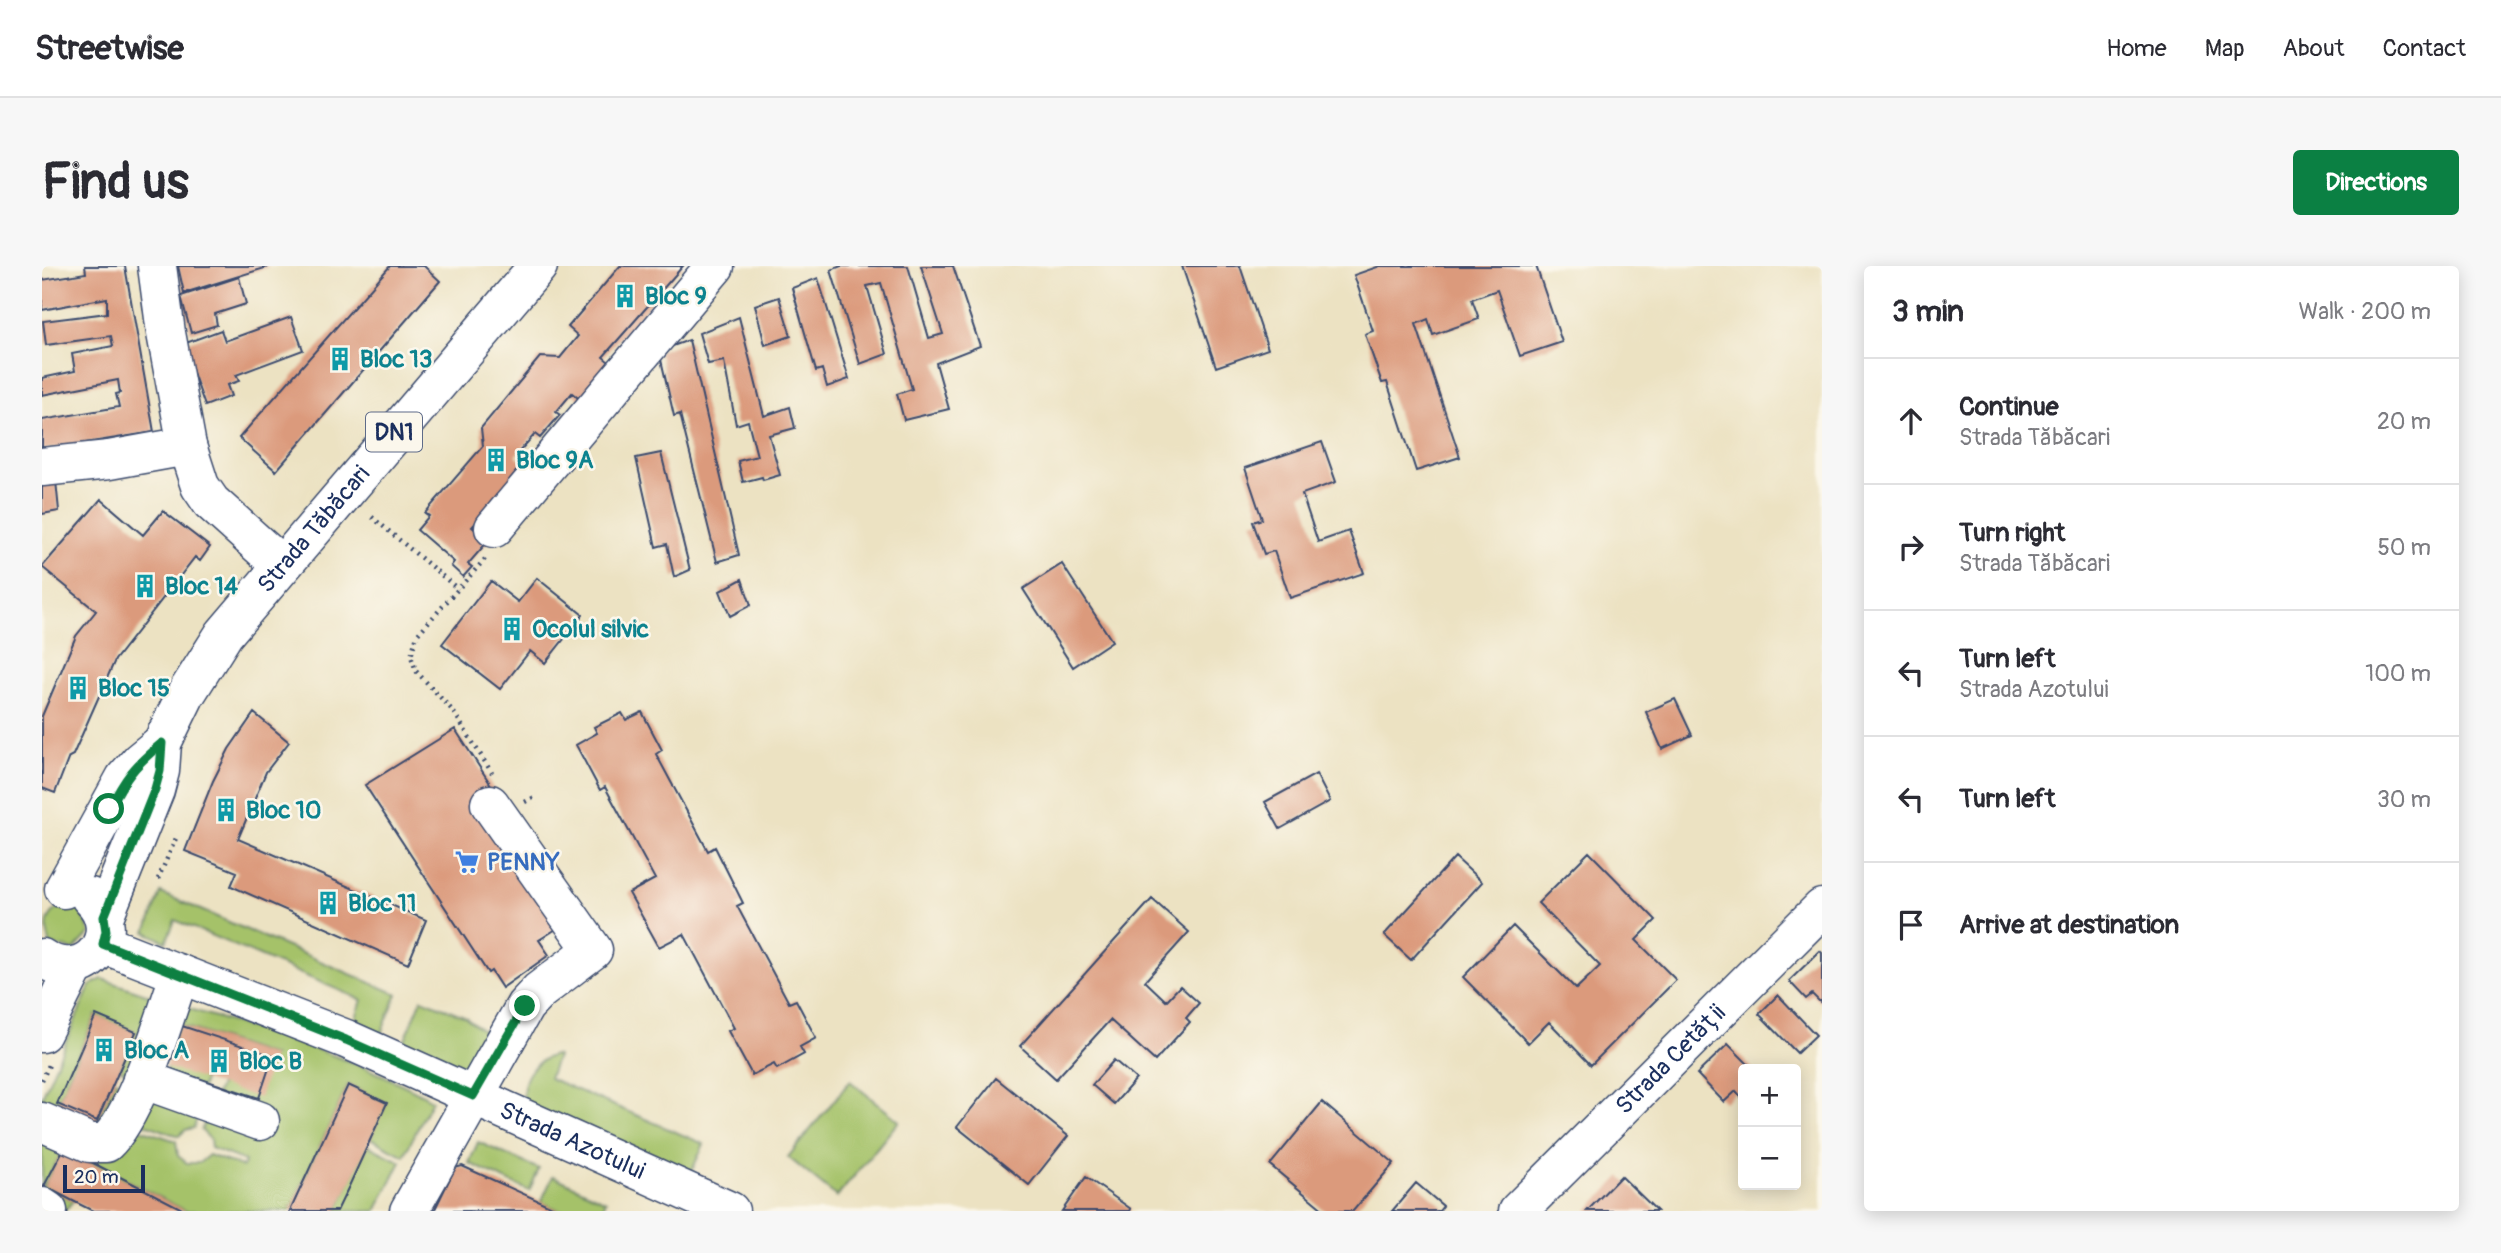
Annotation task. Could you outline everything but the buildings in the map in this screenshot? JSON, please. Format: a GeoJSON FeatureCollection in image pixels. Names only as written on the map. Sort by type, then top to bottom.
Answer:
{"type":"FeatureCollection","features":[{"type":"Feature","properties":{"kind":"street"},"geometry":{"type":"LineString","coordinates":[[157,266],[166,333],[187,446],[200,486],[211,502],[281,565]]}},
{"type":"Feature","properties":{"kind":"street","name":"Strada Tăbăcari"},"geometry":{"type":"LineString","coordinates":[[81,946],[155,789],[160,771],[162,743],[186,694],[209,656],[281,565],[538,266]]}},
{"type":"Feature","properties":{"kind":"street"},"geometry":{"type":"LineString","coordinates":[[494,528],[715,266]]}},
{"type":"Feature","properties":{"kind":"street"},"geometry":{"type":"LineString","coordinates":[[42,467],[109,460],[187,446]]}},
{"type":"Feature","properties":{"kind":"street","name":"Strada Tăbăcari"},"geometry":{"type":"LineString","coordinates":[[53,893],[125,778],[162,743]]}},
{"type":"Feature","properties":{"kind":"street"},"geometry":{"type":"LineString","coordinates":[[409,1211],[525,1006],[554,979],[593,950],[502,795]]}},
{"type":"Feature","properties":{"kind":"street","name":"DN1"},"geometry":{"type":"LineString","coordinates":[[42,1033],[99,905],[87,894],[53,893]]}},
{"type":"Feature","properties":{"kind":"street","name":"Strada Cetății"},"geometry":{"type":"LineString","coordinates":[[1518,1211],[1822,908]]}},
{"type":"Feature","properties":{"kind":"street","name":"Strada Azotului"},"geometry":{"type":"LineString","coordinates":[[81,946],[180,974],[346,1040],[730,1211]]}},
{"type":"Feature","properties":{"kind":"street"},"geometry":{"type":"LineString","coordinates":[[42,1122],[90,1143],[106,1143],[115,1134],[142,1079],[180,974]]}},
{"type":"Feature","properties":{"kind":"street"},"geometry":{"type":"LineString","coordinates":[[142,1079],[260,1121]]}},
{"type":"Feature","properties":{"kind":"street"},"geometry":{"type":"LineString","coordinates":[[42,1207],[48,1211]]}},
{"type":"Feature","properties":{"kind":"path"},"geometry":{"type":"LineString","coordinates":[[372,517],[458,589]]}},
{"type":"Feature","properties":{"kind":"path"},"geometry":{"type":"LineString","coordinates":[[494,528],[498,544],[417,635],[411,656],[416,671],[453,710],[502,795],[537,796]]}},
{"type":"Feature","properties":{"kind":"green space"},"geometry":{"type":"Polygon","coordinates":[[[161,893],[397,994],[380,1036],[354,1023],[362,1000],[175,920],[166,942],[146,932],[161,893]]]}},
{"type":"Feature","properties":{"kind":"green space"},"geometry":{"type":"Polygon","coordinates":[[[73,905],[80,908],[90,933],[74,950],[51,945],[47,929],[50,917],[58,909],[73,905]]]}},
{"type":"Feature","properties":{"kind":"green space"},"geometry":{"type":"Polygon","coordinates":[[[102,979],[152,996],[132,1074],[120,1069],[135,1032],[96,1015],[57,1103],[97,1121],[115,1080],[127,1085],[107,1131],[42,1114],[42,1097],[90,986],[102,979]]]}},
{"type":"Feature","properties":{"kind":"green space"},"geometry":{"type":"Polygon","coordinates":[[[422,999],[464,1016],[484,1031],[478,1055],[463,1074],[401,1049],[422,999]]]}},
{"type":"Feature","properties":{"kind":"green space"},"geometry":{"type":"Polygon","coordinates":[[[181,1006],[341,1058],[403,1084],[432,1100],[404,1156],[370,1138],[386,1103],[348,1085],[290,1211],[186,1211],[64,1148],[44,1185],[73,1201],[65,1211],[42,1196],[42,1130],[129,1125],[176,1141],[178,1156],[187,1163],[199,1163],[209,1155],[243,1167],[245,1161],[211,1148],[210,1139],[201,1130],[220,1085],[273,1056],[180,1025],[204,1080],[201,1090],[164,1078],[181,1006]]]}},
{"type":"Feature","properties":{"kind":"green space"},"geometry":{"type":"Polygon","coordinates":[[[557,1056],[549,1078],[704,1144],[688,1179],[525,1107],[524,1090],[528,1075],[538,1063],[557,1056]]]}},
{"type":"Feature","properties":{"kind":"green space"},"geometry":{"type":"Polygon","coordinates":[[[850,1081],[899,1121],[837,1197],[788,1157],[850,1081]]]}},
{"type":"Feature","properties":{"kind":"green space"},"geometry":{"type":"Polygon","coordinates":[[[143,1092],[200,1108],[194,1128],[185,1130],[179,1136],[131,1119],[143,1092]]]}},
{"type":"Feature","properties":{"kind":"green space"},"geometry":{"type":"Polygon","coordinates":[[[478,1142],[539,1169],[529,1191],[469,1163],[478,1142]]]}},
{"type":"Feature","properties":{"kind":"green space"},"geometry":{"type":"Polygon","coordinates":[[[367,1145],[401,1162],[376,1211],[337,1211],[367,1145]]]}},
{"type":"Feature","properties":{"kind":"green space"},"geometry":{"type":"Polygon","coordinates":[[[553,1176],[606,1201],[601,1211],[561,1211],[541,1202],[553,1176]]]}},
{"type":"Feature","properties":{"kind":"place","name":"Bloc 9"},"geometry":{"type":"Point","coordinates":[625,296]}},
{"type":"Feature","properties":{"kind":"place","name":"Bloc 13"},"geometry":{"type":"Point","coordinates":[340,359]}},
{"type":"Feature","properties":{"kind":"place","name":"Bloc 9A"},"geometry":{"type":"Point","coordinates":[496,460]}},
{"type":"Feature","properties":{"kind":"place","name":"Bloc 14"},"geometry":{"type":"Point","coordinates":[145,586]}},
{"type":"Feature","properties":{"kind":"place","name":"Ocolul silvic"},"geometry":{"type":"Point","coordinates":[512,629]}},
{"type":"Feature","properties":{"kind":"place","name":"Bloc 15"},"geometry":{"type":"Point","coordinates":[78,688]}},
{"type":"Feature","properties":{"kind":"place","name":"Bloc 10"},"geometry":{"type":"Point","coordinates":[226,810]}},
{"type":"Feature","properties":{"kind":"place","name":"PENNY"},"geometry":{"type":"Point","coordinates":[467,862]}},
{"type":"Feature","properties":{"kind":"place","name":"Bloc 11"},"geometry":{"type":"Point","coordinates":[328,903]}},
{"type":"Feature","properties":{"kind":"place","name":"Bloc A"},"geometry":{"type":"Point","coordinates":[104,1050]}},
{"type":"Feature","properties":{"kind":"place","name":"Bloc B"},"geometry":{"type":"Point","coordinates":[219,1061]}},
{"type":"Feature","properties":{"kind":"route"},"geometry":{"type":"LineString","coordinates":[[109,809],[125,778],[162,743],[160,771],[155,789],[104,917],[106,931],[103,944],[346,1040],[473,1096],[525,1006]]}}]}
